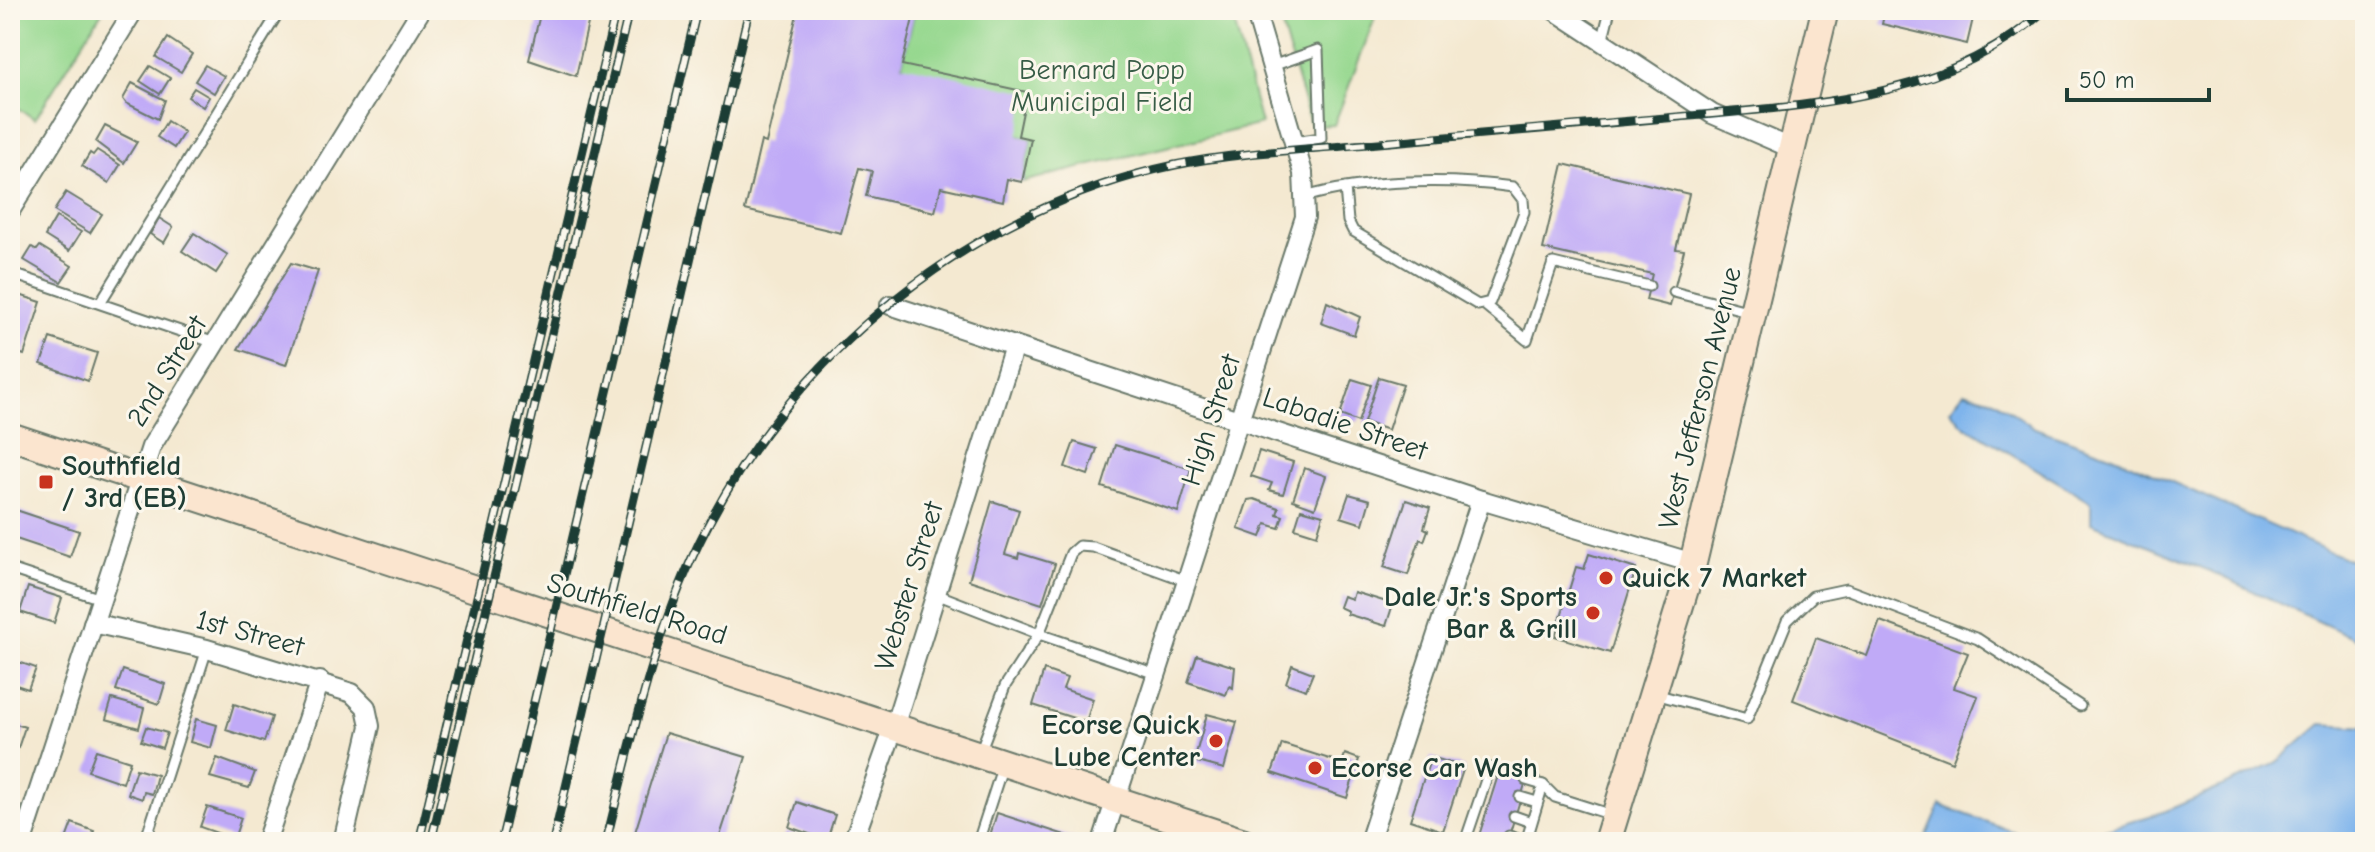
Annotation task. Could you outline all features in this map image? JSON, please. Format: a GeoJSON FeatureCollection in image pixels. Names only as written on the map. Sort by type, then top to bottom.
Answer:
{"type":"FeatureCollection","features":[{"type":"Feature","properties":{"kind":"main road","name":"West Jefferson Avenue"},"geometry":{"type":"LineString","coordinates":[[1607,842],[1693,563],[1825,10]]}},
{"type":"Feature","properties":{"kind":"main road","name":"Southfield Road"},"geometry":{"type":"LineString","coordinates":[[10,436],[1229,840]]}},
{"type":"Feature","properties":{"kind":"street"},"geometry":{"type":"LineString","coordinates":[[10,211],[134,10]]}},
{"type":"Feature","properties":{"kind":"street","name":"2nd Street"},"geometry":{"type":"LineString","coordinates":[[22,842],[151,447],[218,344],[421,10]]}},
{"type":"Feature","properties":{"kind":"street","name":"High Street"},"geometry":{"type":"LineString","coordinates":[[1102,842],[1301,232],[1305,197],[1303,173],[1255,10]]}},
{"type":"Feature","properties":{"kind":"street"},"geometry":{"type":"LineString","coordinates":[[1554,10],[1712,114],[1793,149]]}},
{"type":"Feature","properties":{"kind":"street","name":"Labadie Street"},"geometry":{"type":"LineString","coordinates":[[890,305],[1481,500],[1693,563]]}},
{"type":"Feature","properties":{"kind":"street","name":"Webster Street"},"geometry":{"type":"LineString","coordinates":[[853,842],[894,727],[1014,346]]}},
{"type":"Feature","properties":{"kind":"street"},"geometry":{"type":"LineString","coordinates":[[1369,842],[1481,500]]}},
{"type":"Feature","properties":{"kind":"street","name":"1st Street"},"geometry":{"type":"LineString","coordinates":[[93,623],[207,649],[320,681],[266,842]]}},
{"type":"Feature","properties":{"kind":"street"},"geometry":{"type":"LineString","coordinates":[[320,681],[352,693],[366,707],[370,726],[343,842]]}},
{"type":"Feature","properties":{"kind":"lane"},"geometry":{"type":"LineString","coordinates":[[100,303],[280,10]]}},
{"type":"Feature","properties":{"kind":"lane"},"geometry":{"type":"LineString","coordinates":[[1602,42],[1610,10]]}},
{"type":"Feature","properties":{"kind":"lane"},"geometry":{"type":"LineString","coordinates":[[1272,66],[1318,50],[1321,138],[1294,142]]}},
{"type":"Feature","properties":{"kind":"lane"},"geometry":{"type":"LineString","coordinates":[[1305,197],[1345,188],[1433,183],[1502,185],[1519,191],[1524,212],[1486,306]]}},
{"type":"Feature","properties":{"kind":"lane"},"geometry":{"type":"LineString","coordinates":[[1345,188],[1348,221],[1353,231],[1478,305],[1486,306],[1527,340],[1553,263],[1649,286]]}},
{"type":"Feature","properties":{"kind":"lane"},"geometry":{"type":"LineString","coordinates":[[10,273],[218,344]]}},
{"type":"Feature","properties":{"kind":"lane"},"geometry":{"type":"LineString","coordinates":[[1674,292],[1754,313]]}},
{"type":"Feature","properties":{"kind":"lane"},"geometry":{"type":"LineString","coordinates":[[978,842],[1005,686],[1039,634],[1071,553],[1079,546],[1093,547],[1187,581]]}},
{"type":"Feature","properties":{"kind":"lane"},"geometry":{"type":"LineString","coordinates":[[10,569],[101,599]]}},
{"type":"Feature","properties":{"kind":"lane"},"geometry":{"type":"LineString","coordinates":[[1655,694],[1747,719],[1787,621],[1813,596],[1846,589],[1978,639],[2080,706]]}},
{"type":"Feature","properties":{"kind":"lane"},"geometry":{"type":"LineString","coordinates":[[936,594],[1156,674]]}},
{"type":"Feature","properties":{"kind":"lane"},"geometry":{"type":"LineString","coordinates":[[145,842],[207,649]]}},
{"type":"Feature","properties":{"kind":"lane"},"geometry":{"type":"LineString","coordinates":[[1468,841],[1471,824],[1489,787],[1490,768],[1499,772]]}},
{"type":"Feature","properties":{"kind":"lane"},"geometry":{"type":"LineString","coordinates":[[1526,780],[1543,785],[1555,797],[1615,817]]}},
{"type":"Feature","properties":{"kind":"lane"},"geometry":{"type":"LineString","coordinates":[[1509,836],[1526,842],[1543,785]]}},
{"type":"Feature","properties":{"kind":"lane"},"geometry":{"type":"LineString","coordinates":[[1520,797],[1537,802]]}},
{"type":"Feature","properties":{"kind":"lane"},"geometry":{"type":"LineString","coordinates":[[1514,816],[1531,822]]}},
{"type":"Feature","properties":{"kind":"lane"},"geometry":{"type":"LineString","coordinates":[[1471,824],[1482,827]]}},
{"type":"Feature","properties":{"kind":"green space"},"geometry":{"type":"Polygon","coordinates":[[[10,10],[103,10],[35,119],[10,103],[10,10]]]}},
{"type":"Feature","properties":{"kind":"green space","name":"Bernard Popp Municipal Field"},"geometry":{"type":"Polygon","coordinates":[[[915,10],[1231,10],[1261,124],[1022,182],[1031,139],[1018,136],[902,65],[915,10]]]}},
{"type":"Feature","properties":{"kind":"green space"},"geometry":{"type":"Polygon","coordinates":[[[1277,10],[1378,10],[1334,125],[1311,126],[1277,10]]]}},
{"type":"Feature","properties":{"kind":"water"},"geometry":{"type":"Polygon","coordinates":[[[1964,392],[1994,400],[2035,428],[2113,456],[2365,567],[2365,643],[2210,571],[2091,523],[2091,502],[1962,424],[1950,410],[1964,392]]]}},
{"type":"Feature","properties":{"kind":"water"},"geometry":{"type":"Polygon","coordinates":[[[2321,724],[2365,727],[2365,842],[2084,842],[2087,835],[2166,811],[2275,764],[2321,724]]]}},
{"type":"Feature","properties":{"kind":"water"},"geometry":{"type":"Polygon","coordinates":[[[1940,805],[2042,842],[1924,842],[1940,805]]]}},
{"type":"Feature","properties":{"kind":"building"},"geometry":{"type":"Polygon","coordinates":[[[541,10],[591,10],[576,76],[529,60],[541,10]]]}},
{"type":"Feature","properties":{"kind":"building"},"geometry":{"type":"Polygon","coordinates":[[[798,10],[915,10],[902,65],[1027,92],[1018,136],[1031,139],[1022,182],[1007,179],[1003,201],[941,187],[935,212],[866,196],[872,171],[859,168],[841,233],[745,210],[761,141],[766,143],[798,10]]]}},
{"type":"Feature","properties":{"kind":"building"},"geometry":{"type":"Polygon","coordinates":[[[1885,10],[1975,10],[1967,44],[1882,24],[1885,10]]]}},
{"type":"Feature","properties":{"kind":"building"},"geometry":{"type":"Polygon","coordinates":[[[168,38],[192,54],[181,72],[156,57],[168,38]]]}},
{"type":"Feature","properties":{"kind":"building"},"geometry":{"type":"Polygon","coordinates":[[[205,65],[224,76],[214,93],[195,81],[205,65]]]}},
{"type":"Feature","properties":{"kind":"building"},"geometry":{"type":"Polygon","coordinates":[[[150,66],[170,78],[160,94],[140,81],[150,66]]]}},
{"type":"Feature","properties":{"kind":"building"},"geometry":{"type":"Polygon","coordinates":[[[132,83],[165,100],[158,119],[123,99],[132,83]]]}},
{"type":"Feature","properties":{"kind":"building"},"geometry":{"type":"Polygon","coordinates":[[[194,88],[209,97],[203,107],[188,97],[194,88]]]}},
{"type":"Feature","properties":{"kind":"building"},"geometry":{"type":"Polygon","coordinates":[[[167,121],[184,132],[174,148],[157,137],[167,121]]]}},
{"type":"Feature","properties":{"kind":"building"},"geometry":{"type":"Polygon","coordinates":[[[105,126],[137,142],[124,163],[96,142],[105,126]]]}},
{"type":"Feature","properties":{"kind":"building"},"geometry":{"type":"Polygon","coordinates":[[[97,150],[120,165],[109,183],[82,166],[90,153],[93,155],[97,150]]]}},
{"type":"Feature","properties":{"kind":"building"},"geometry":{"type":"Polygon","coordinates":[[[1563,164],[1689,194],[1676,249],[1684,250],[1670,306],[1646,300],[1652,274],[1543,249],[1563,164]]]}},
{"type":"Feature","properties":{"kind":"building"},"geometry":{"type":"Polygon","coordinates":[[[66,192],[102,214],[90,233],[54,211],[66,192]]]}},
{"type":"Feature","properties":{"kind":"building"},"geometry":{"type":"Polygon","coordinates":[[[56,217],[81,232],[69,251],[45,236],[56,217]]]}},
{"type":"Feature","properties":{"kind":"building"},"geometry":{"type":"Polygon","coordinates":[[[159,218],[173,227],[164,243],[150,234],[159,218]]]}},
{"type":"Feature","properties":{"kind":"building"},"geometry":{"type":"Polygon","coordinates":[[[194,233],[228,255],[216,273],[182,251],[194,233]]]}},
{"type":"Feature","properties":{"kind":"building"},"geometry":{"type":"Polygon","coordinates":[[[40,246],[72,266],[61,282],[24,260],[32,247],[37,250],[40,246]]]}},
{"type":"Feature","properties":{"kind":"building"},"geometry":{"type":"Polygon","coordinates":[[[291,263],[318,271],[286,365],[238,349],[291,263]]]}},
{"type":"Feature","properties":{"kind":"building"},"geometry":{"type":"Polygon","coordinates":[[[10,292],[41,302],[24,355],[10,350],[10,292]]]}},
{"type":"Feature","properties":{"kind":"building"},"geometry":{"type":"Polygon","coordinates":[[[1327,302],[1360,317],[1354,335],[1321,323],[1327,302]]]}},
{"type":"Feature","properties":{"kind":"building"},"geometry":{"type":"Polygon","coordinates":[[[50,338],[97,353],[88,381],[41,364],[50,338]]]}},
{"type":"Feature","properties":{"kind":"building"},"geometry":{"type":"Polygon","coordinates":[[[1379,377],[1403,384],[1388,430],[1364,422],[1379,377]]]}},
{"type":"Feature","properties":{"kind":"building"},"geometry":{"type":"Polygon","coordinates":[[[1352,379],[1371,385],[1358,422],[1340,415],[1352,379]]]}},
{"type":"Feature","properties":{"kind":"building"},"geometry":{"type":"Polygon","coordinates":[[[1074,442],[1097,449],[1088,475],[1065,467],[1074,442]]]}},
{"type":"Feature","properties":{"kind":"building"},"geometry":{"type":"Polygon","coordinates":[[[1115,445],[1191,469],[1178,512],[1102,487],[1115,445]]]}},
{"type":"Feature","properties":{"kind":"building"},"geometry":{"type":"Polygon","coordinates":[[[1259,451],[1293,462],[1283,494],[1269,490],[1272,483],[1251,476],[1259,451]]]}},
{"type":"Feature","properties":{"kind":"building"},"geometry":{"type":"Polygon","coordinates":[[[1304,468],[1326,476],[1315,508],[1293,500],[1304,468]]]}},
{"type":"Feature","properties":{"kind":"building"},"geometry":{"type":"Polygon","coordinates":[[[1349,494],[1370,500],[1363,524],[1341,517],[1349,494]]]}},
{"type":"Feature","properties":{"kind":"building"},"geometry":{"type":"Polygon","coordinates":[[[1254,499],[1279,508],[1277,514],[1283,516],[1279,528],[1266,524],[1261,537],[1238,529],[1248,500],[1254,499]]]}},
{"type":"Feature","properties":{"kind":"building"},"geometry":{"type":"Polygon","coordinates":[[[1406,500],[1430,508],[1424,528],[1428,530],[1424,541],[1420,539],[1408,575],[1384,567],[1406,500]]]}},
{"type":"Feature","properties":{"kind":"building"},"geometry":{"type":"Polygon","coordinates":[[[992,501],[1019,510],[1005,554],[1018,558],[1019,553],[1055,564],[1042,604],[969,580],[992,501]]]}},
{"type":"Feature","properties":{"kind":"building"},"geometry":{"type":"Polygon","coordinates":[[[10,508],[79,531],[70,557],[10,537],[10,508]]]}},
{"type":"Feature","properties":{"kind":"building"},"geometry":{"type":"Polygon","coordinates":[[[1301,509],[1323,515],[1317,535],[1295,528],[1301,509]]]}},
{"type":"Feature","properties":{"kind":"building"},"geometry":{"type":"Polygon","coordinates":[[[1589,554],[1636,569],[1610,653],[1555,636],[1576,567],[1584,569],[1589,554]]]}},
{"type":"Feature","properties":{"kind":"building"},"geometry":{"type":"Polygon","coordinates":[[[28,587],[62,598],[54,623],[20,612],[28,587]]]}},
{"type":"Feature","properties":{"kind":"building"},"geometry":{"type":"Polygon","coordinates":[[[1354,592],[1393,604],[1386,626],[1347,614],[1348,611],[1339,607],[1343,596],[1352,599],[1354,592]]]}},
{"type":"Feature","properties":{"kind":"building"},"geometry":{"type":"Polygon","coordinates":[[[1880,621],[1968,653],[1954,688],[1978,696],[1952,762],[1793,700],[1816,638],[1867,656],[1880,621]]]}},
{"type":"Feature","properties":{"kind":"building"},"geometry":{"type":"Polygon","coordinates":[[[1197,655],[1235,667],[1233,688],[1229,686],[1226,695],[1188,682],[1197,655]]]}},
{"type":"Feature","properties":{"kind":"building"},"geometry":{"type":"Polygon","coordinates":[[[10,659],[36,668],[28,689],[10,683],[10,659]]]}},
{"type":"Feature","properties":{"kind":"building"},"geometry":{"type":"Polygon","coordinates":[[[1292,665],[1313,673],[1306,690],[1286,683],[1292,665]]]}},
{"type":"Feature","properties":{"kind":"building"},"geometry":{"type":"Polygon","coordinates":[[[123,670],[165,684],[159,704],[116,690],[123,670]]]}},
{"type":"Feature","properties":{"kind":"building"},"geometry":{"type":"Polygon","coordinates":[[[1044,670],[1067,678],[1063,689],[1093,699],[1086,722],[1033,705],[1044,670]]]}},
{"type":"Feature","properties":{"kind":"building"},"geometry":{"type":"Polygon","coordinates":[[[112,699],[144,708],[139,728],[106,719],[112,699]]]}},
{"type":"Feature","properties":{"kind":"building"},"geometry":{"type":"Polygon","coordinates":[[[234,704],[272,717],[264,742],[226,730],[234,704]]]}},
{"type":"Feature","properties":{"kind":"building","name":"Ecorse Quick Lube Center"},"geometry":{"type":"Polygon","coordinates":[[[1207,714],[1237,722],[1224,769],[1194,761],[1207,714]]]}},
{"type":"Feature","properties":{"kind":"building"},"geometry":{"type":"Polygon","coordinates":[[[196,719],[217,725],[211,748],[190,742],[196,719]]]}},
{"type":"Feature","properties":{"kind":"building"},"geometry":{"type":"Polygon","coordinates":[[[10,722],[25,727],[18,748],[13,746],[11,750],[17,752],[11,771],[10,722]]]}},
{"type":"Feature","properties":{"kind":"building"},"geometry":{"type":"Polygon","coordinates":[[[146,727],[167,733],[162,748],[141,741],[146,727]]]}},
{"type":"Feature","properties":{"kind":"building"},"geometry":{"type":"Polygon","coordinates":[[[666,733],[746,757],[718,842],[632,842],[666,733]]]}},
{"type":"Feature","properties":{"kind":"building","name":"Ecorse Car Wash"},"geometry":{"type":"Polygon","coordinates":[[[1282,744],[1342,763],[1345,754],[1359,759],[1347,798],[1272,773],[1282,744]]]}},
{"type":"Feature","properties":{"kind":"building"},"geometry":{"type":"Polygon","coordinates":[[[96,750],[130,761],[123,783],[88,771],[96,750]]]}},
{"type":"Feature","properties":{"kind":"building"},"geometry":{"type":"Polygon","coordinates":[[[1431,757],[1464,767],[1443,831],[1410,820],[1431,757]]]}},
{"type":"Feature","properties":{"kind":"building"},"geometry":{"type":"Polygon","coordinates":[[[217,758],[255,772],[249,788],[210,777],[217,758]]]}},
{"type":"Feature","properties":{"kind":"building"},"geometry":{"type":"Polygon","coordinates":[[[136,769],[157,775],[152,794],[144,792],[142,799],[128,794],[136,769]]]}},
{"type":"Feature","properties":{"kind":"building"},"geometry":{"type":"Polygon","coordinates":[[[1500,769],[1527,778],[1507,842],[1477,842],[1500,769]]]}},
{"type":"Feature","properties":{"kind":"building"},"geometry":{"type":"Polygon","coordinates":[[[797,802],[835,815],[827,840],[789,827],[797,802]]]}},
{"type":"Feature","properties":{"kind":"building"},"geometry":{"type":"Polygon","coordinates":[[[207,807],[241,818],[234,839],[200,827],[207,807]]]}},
{"type":"Feature","properties":{"kind":"building"},"geometry":{"type":"Polygon","coordinates":[[[997,813],[1077,839],[1076,842],[988,842],[997,813]]]}},
{"type":"Feature","properties":{"kind":"building"},"geometry":{"type":"Polygon","coordinates":[[[72,823],[94,831],[90,842],[65,842],[72,823]]]}},
{"type":"Feature","properties":{"kind":"building"},"geometry":{"type":"Polygon","coordinates":[[[786,832],[817,841],[817,842],[783,842],[786,832]]]}},
{"type":"Feature","properties":{"kind":"railway"},"geometry":{"type":"LineString","coordinates":[[419,842],[616,10]]}},
{"type":"Feature","properties":{"kind":"railway"},"geometry":{"type":"LineString","coordinates":[[431,842],[629,10]]}},
{"type":"Feature","properties":{"kind":"railway"},"geometry":{"type":"LineString","coordinates":[[501,842],[697,10]]}},
{"type":"Feature","properties":{"kind":"railway"},"geometry":{"type":"LineString","coordinates":[[553,842],[749,10]]}},
{"type":"Feature","properties":{"kind":"railway"},"geometry":{"type":"LineString","coordinates":[[606,842],[645,690],[669,615],[699,543],[737,475],[783,411],[835,353],[894,300],[958,254],[1027,216],[1100,186],[1175,165],[1271,152],[1783,107],[1877,92],[1922,80],[1965,63],[2007,40],[2045,10]]}},
{"type":"Feature","properties":{"kind":"place","name":"Southfield / 3rd (EB)"},"geometry":{"type":"Point","coordinates":[46,482]}},
{"type":"Feature","properties":{"kind":"place","name":"Quick 7 Market"},"geometry":{"type":"Point","coordinates":[1606,578]}},
{"type":"Feature","properties":{"kind":"place","name":"Dale Jr.'s Sports Bar & Grill"},"geometry":{"type":"Point","coordinates":[1593,613]}},
{"type":"Feature","properties":{"kind":"place","name":"Ecorse Quick Lube Center"},"geometry":{"type":"Point","coordinates":[1216,741]}},
{"type":"Feature","properties":{"kind":"place","name":"Ecorse Car Wash"},"geometry":{"type":"Point","coordinates":[1315,768]}}]}
